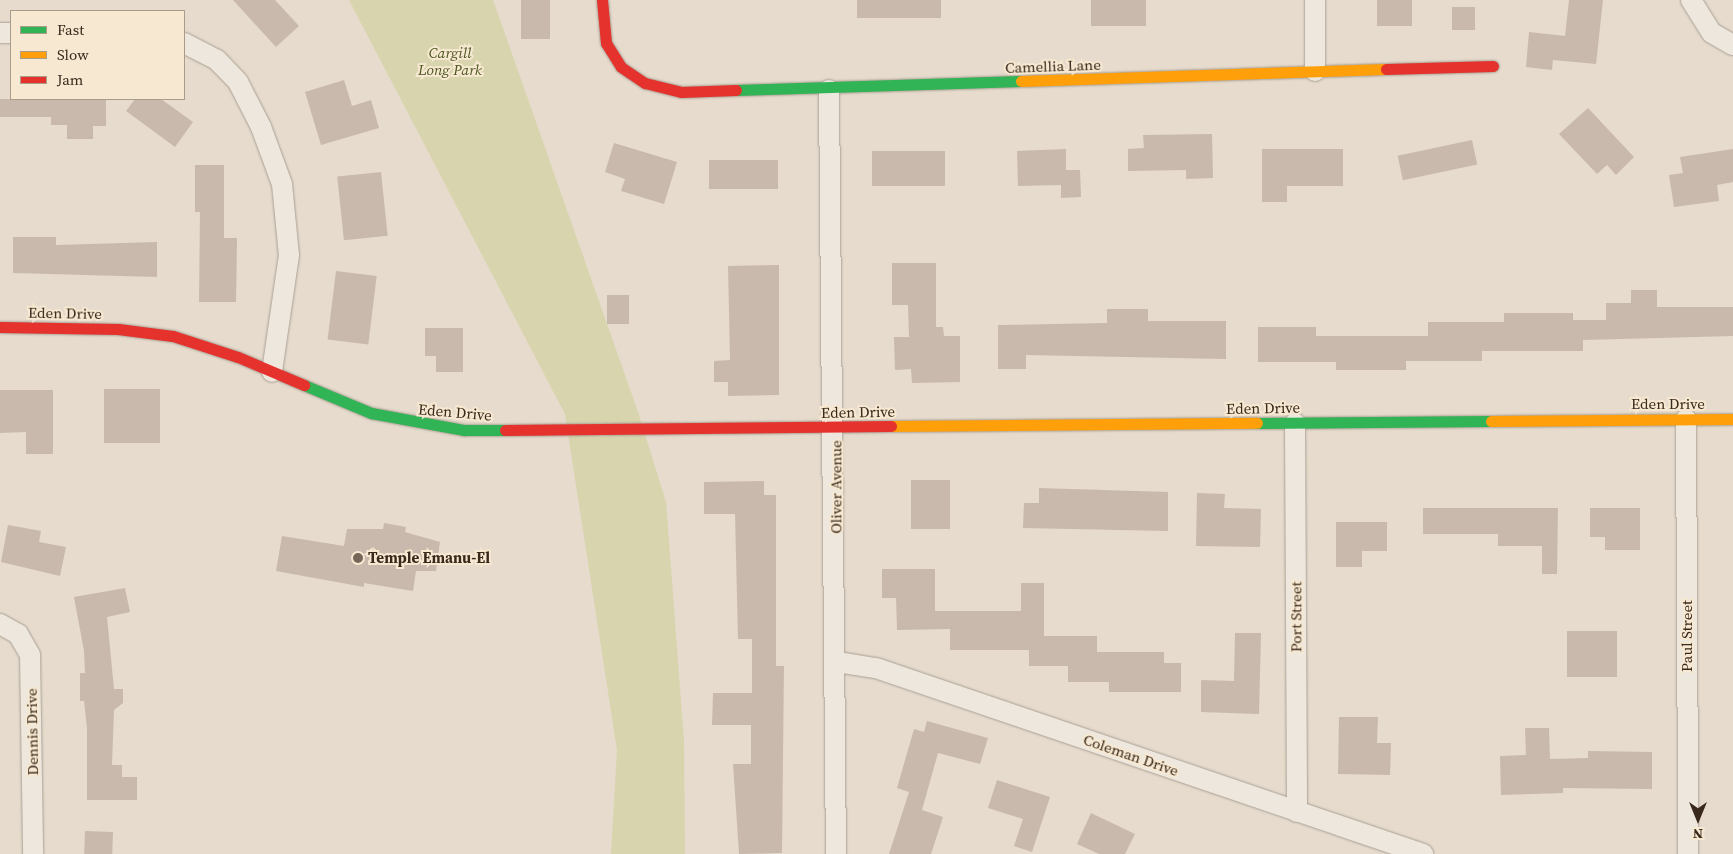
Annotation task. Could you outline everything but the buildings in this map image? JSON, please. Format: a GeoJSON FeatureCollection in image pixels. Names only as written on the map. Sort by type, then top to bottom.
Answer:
{"type":"FeatureCollection","features":[{"type":"Feature","properties":{"kind":"street","name":"Camellia Lane"},"geometry":{"type":"LineString","coordinates":[[602,0],[606,43],[621,67],[645,83],[681,92],[829,90],[1493,66]]}},
{"type":"Feature","properties":{"kind":"street"},"geometry":{"type":"LineString","coordinates":[[1315,0],[1315,71]]}},
{"type":"Feature","properties":{"kind":"street"},"geometry":{"type":"LineString","coordinates":[[1691,0],[1712,33],[1733,45]]}},
{"type":"Feature","properties":{"kind":"street"},"geometry":{"type":"LineString","coordinates":[[185,43],[216,60],[238,82],[267,140],[282,184],[288,218],[289,255],[272,372]]}},
{"type":"Feature","properties":{"kind":"street","name":"Oliver Avenue"},"geometry":{"type":"LineString","coordinates":[[829,90],[835,427],[836,854]]}},
{"type":"Feature","properties":{"kind":"street","name":"Eden Drive"},"geometry":{"type":"LineString","coordinates":[[0,327],[154,332],[192,340],[371,413],[442,428],[835,427],[1733,419]]}},
{"type":"Feature","properties":{"kind":"street","name":"Paul Street"},"geometry":{"type":"LineString","coordinates":[[1686,419],[1688,854]]}},
{"type":"Feature","properties":{"kind":"street","name":"Port Street"},"geometry":{"type":"LineString","coordinates":[[1295,423],[1297,812]]}},
{"type":"Feature","properties":{"kind":"street","name":"Dennis Drive"},"geometry":{"type":"LineString","coordinates":[[0,624],[18,634],[30,655],[33,854]]}},
{"type":"Feature","properties":{"kind":"street","name":"Coleman Drive"},"geometry":{"type":"LineString","coordinates":[[837,662],[868,666],[1423,854]]}},
{"type":"Feature","properties":{"kind":"green space","name":"Cargill Long Park"},"geometry":{"type":"Polygon","coordinates":[[[349,0],[493,0],[638,412],[666,502],[684,741],[685,854],[611,854],[617,750],[565,414],[349,0]]]}},
{"type":"Feature","properties":{"kind":"traffic: fast"},"geometry":{"type":"LineString","coordinates":[[736,90],[1021,81]]}},
{"type":"Feature","properties":{"kind":"traffic: fast"},"geometry":{"type":"LineString","coordinates":[[304,385],[371,413],[464,430],[505,430]]}},
{"type":"Feature","properties":{"kind":"traffic: fast"},"geometry":{"type":"LineString","coordinates":[[1257,423],[1491,421]]}},
{"type":"Feature","properties":{"kind":"traffic: slow"},"geometry":{"type":"LineString","coordinates":[[1021,81],[1386,69]]}},
{"type":"Feature","properties":{"kind":"traffic: slow"},"geometry":{"type":"LineString","coordinates":[[1491,421],[1733,419]]}},
{"type":"Feature","properties":{"kind":"traffic: slow"},"geometry":{"type":"LineString","coordinates":[[891,426],[1257,423]]}},
{"type":"Feature","properties":{"kind":"traffic: jam"},"geometry":{"type":"LineString","coordinates":[[602,0],[606,43],[621,67],[645,83],[681,92],[736,90]]}},
{"type":"Feature","properties":{"kind":"traffic: jam"},"geometry":{"type":"LineString","coordinates":[[1386,69],[1493,66]]}},
{"type":"Feature","properties":{"kind":"traffic: jam"},"geometry":{"type":"LineString","coordinates":[[0,327],[118,329],[173,336],[238,357],[304,385]]}},
{"type":"Feature","properties":{"kind":"traffic: jam"},"geometry":{"type":"LineString","coordinates":[[505,430],[891,426]]}},
{"type":"Feature","properties":{"kind":"place","name":"Temple Emanu-El"},"geometry":{"type":"Point","coordinates":[358,558]}}]}
